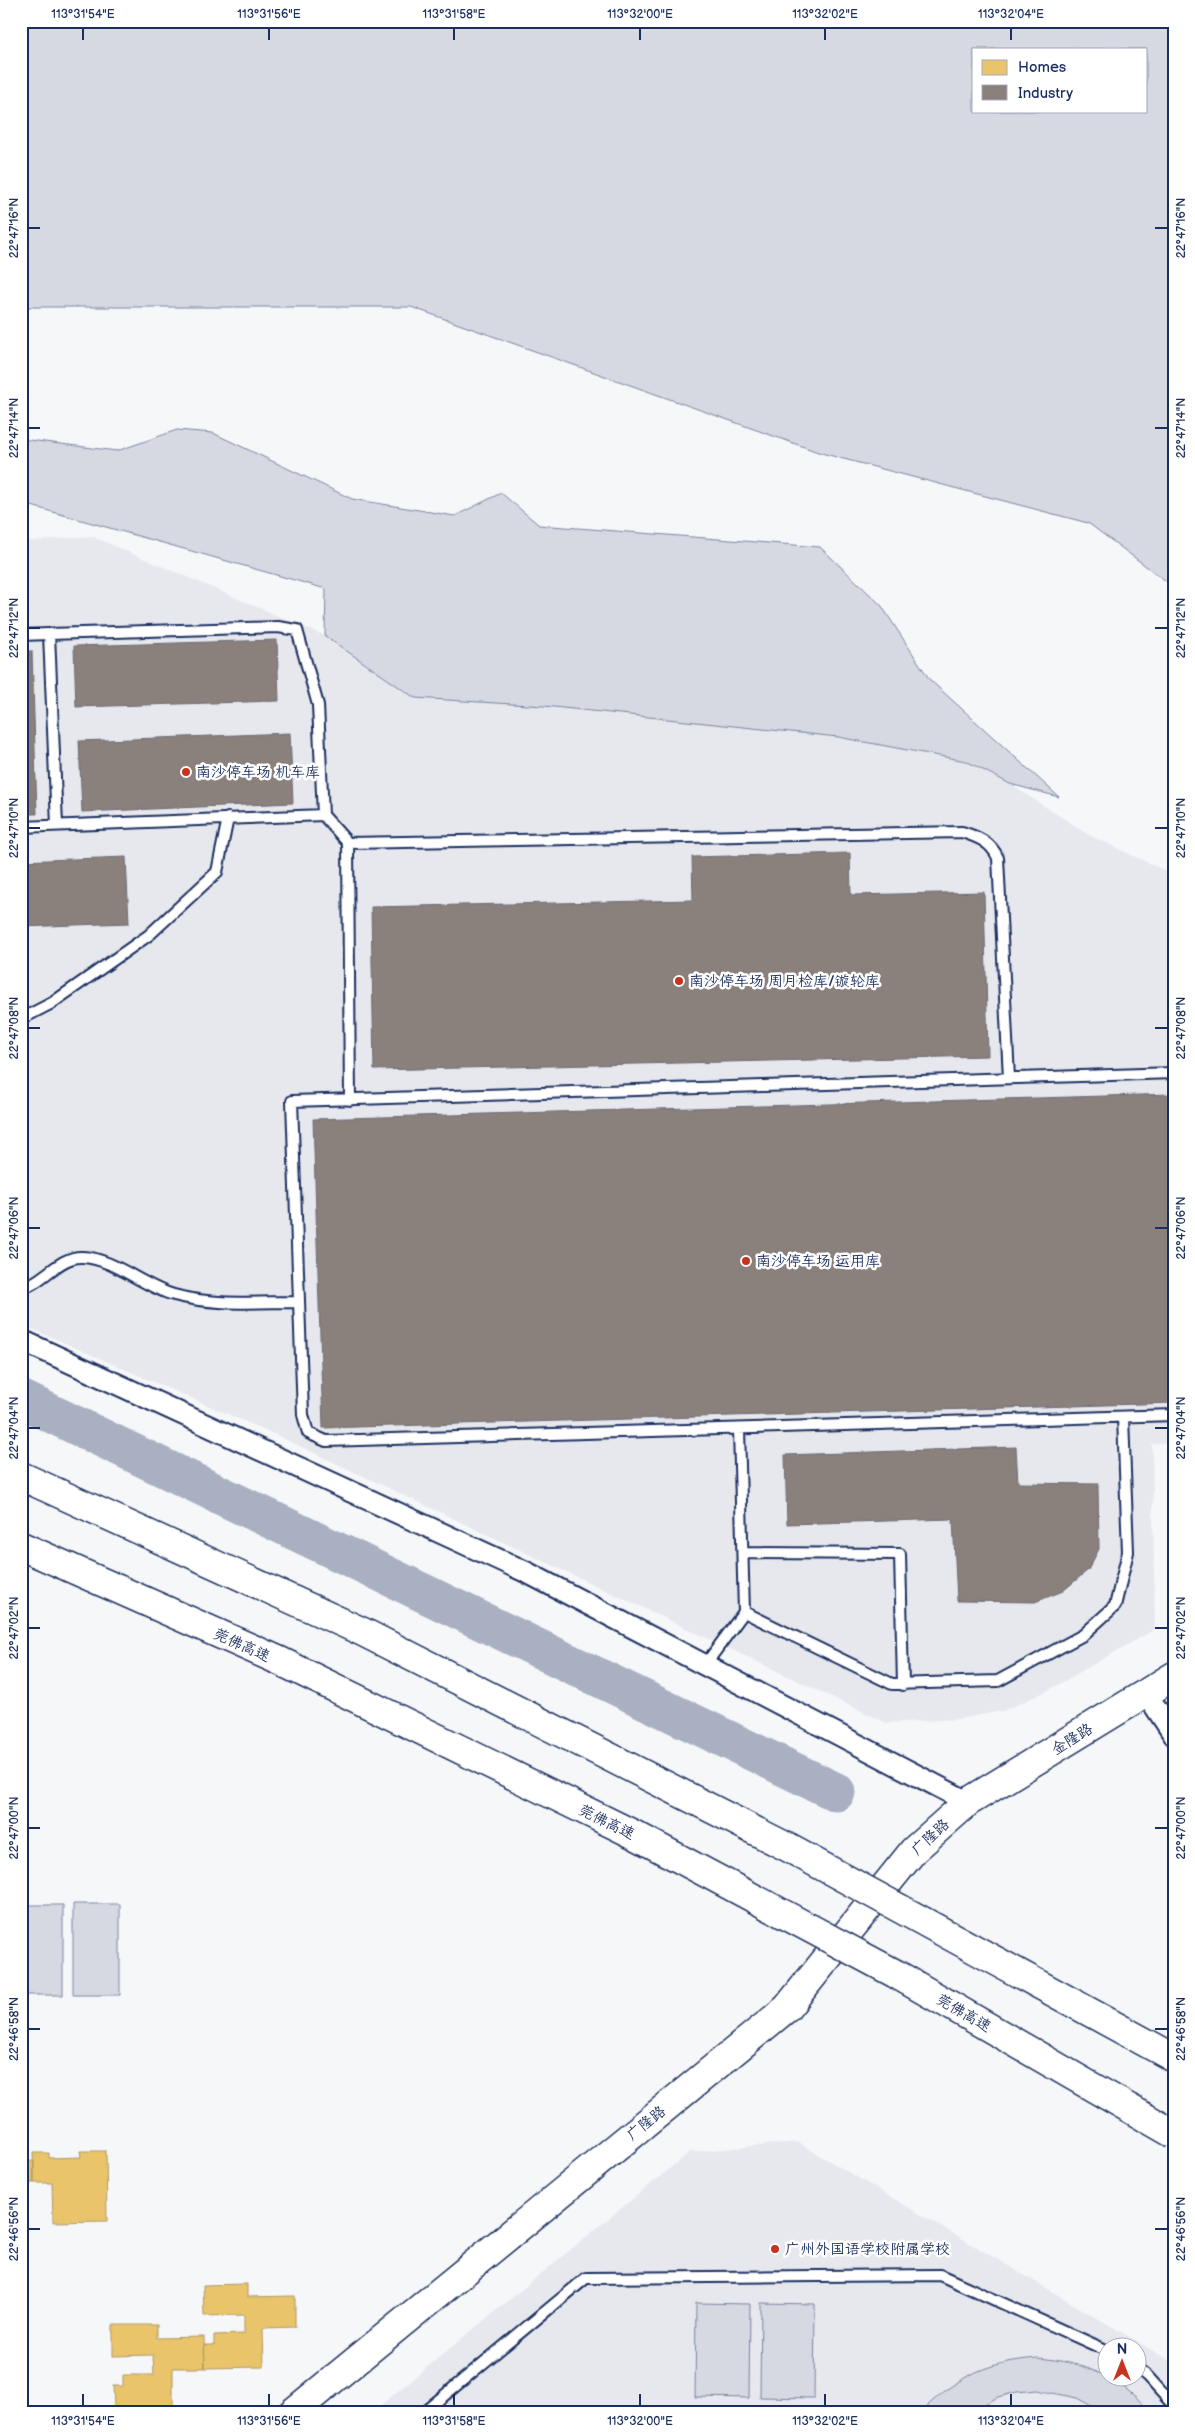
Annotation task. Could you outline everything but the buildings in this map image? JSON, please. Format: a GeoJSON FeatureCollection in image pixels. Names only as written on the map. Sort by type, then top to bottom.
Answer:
{"type":"FeatureCollection","features":[{"type":"Feature","properties":{"kind":"main road"},"geometry":{"type":"LineString","coordinates":[[21,1476],[363,1632],[787,1847],[1174,2058]]}},
{"type":"Feature","properties":{"kind":"main road","name":"莞佛高速"},"geometry":{"type":"LineString","coordinates":[[21,1546],[280,1662],[635,1835],[896,1974],[1174,2134]]}},
{"type":"Feature","properties":{"kind":"main road","name":"金隆路"},"geometry":{"type":"LineString","coordinates":[[968,1802],[1174,1676]]}},
{"type":"Feature","properties":{"kind":"main road","name":"广隆路"},"geometry":{"type":"LineString","coordinates":[[304,2409],[787,2008],[914,1850],[968,1802]]}},
{"type":"Feature","properties":{"kind":"street"},"geometry":{"type":"LineString","coordinates":[[21,1340],[526,1572],[968,1802]]}},
{"type":"Feature","properties":{"kind":"street"},"geometry":{"type":"LineString","coordinates":[[1146,1693],[1174,1735]]}},
{"type":"Feature","properties":{"kind":"lane"},"geometry":{"type":"LineString","coordinates":[[21,634],[278,627],[297,630],[318,705],[324,815],[348,843],[350,1100]]}},
{"type":"Feature","properties":{"kind":"lane"},"geometry":{"type":"LineString","coordinates":[[49,634],[57,825]]}},
{"type":"Feature","properties":{"kind":"lane"},"geometry":{"type":"LineString","coordinates":[[21,827],[324,815]]}},
{"type":"Feature","properties":{"kind":"lane"},"geometry":{"type":"LineString","coordinates":[[21,1019],[52,1003],[149,935],[217,872],[228,818]]}},
{"type":"Feature","properties":{"kind":"lane"},"geometry":{"type":"LineString","coordinates":[[348,843],[962,832],[982,838],[995,851],[998,858],[1009,1078]]}},
{"type":"Feature","properties":{"kind":"lane"},"geometry":{"type":"LineString","coordinates":[[1174,1073],[292,1101],[303,1415],[308,1433],[326,1441],[1174,1415]]}},
{"type":"Feature","properties":{"kind":"lane"},"geometry":{"type":"LineString","coordinates":[[21,1288],[63,1264],[80,1257],[98,1260],[172,1294],[204,1302],[299,1302]]}},
{"type":"Feature","properties":{"kind":"lane"},"geometry":{"type":"LineString","coordinates":[[744,1612],[892,1684],[998,1681],[1083,1635],[1115,1606],[1128,1552],[1123,1417]]}},
{"type":"Feature","properties":{"kind":"lane"},"geometry":{"type":"LineString","coordinates":[[705,1665],[744,1612],[739,1429]]}},
{"type":"Feature","properties":{"kind":"lane"},"geometry":{"type":"LineString","coordinates":[[743,1553],[900,1554],[903,1685]]}},
{"type":"Feature","properties":{"kind":"lane"},"geometry":{"type":"LineString","coordinates":[[423,2413],[586,2278],[940,2275],[1098,2346]]}},
{"type":"Feature","properties":{"kind":"lane"},"geometry":{"type":"LineString","coordinates":[[1148,2378],[1168,2397],[1174,2406]]}},
{"type":"Feature","properties":{"kind":"shaded area"},"geometry":{"type":"Polygon","coordinates":[[[21,21],[1174,21],[1174,587],[1088,523],[821,453],[411,307],[21,307],[21,21]]]}},
{"type":"Feature","properties":{"kind":"shaded area"},"geometry":{"type":"Polygon","coordinates":[[[177,430],[213,433],[352,499],[455,516],[501,493],[539,525],[820,547],[881,605],[930,680],[1059,797],[1010,784],[966,761],[838,737],[544,706],[415,698],[325,636],[326,589],[28,505],[21,528],[21,439],[117,451],[177,430]]]}},
{"type":"Feature","properties":{"kind":"shaded area"},"geometry":{"type":"Polygon","coordinates":[[[91,536],[325,636],[415,698],[544,706],[838,737],[966,761],[1010,784],[1089,835],[1174,875],[1174,1443],[1152,1444],[1155,1629],[1047,1691],[1003,1711],[957,1719],[887,1723],[276,1435],[21,1324],[21,542],[91,536]]]}},
{"type":"Feature","properties":{"kind":"shaded area"},"geometry":{"type":"Polygon","coordinates":[[[73,1904],[120,1904],[120,1995],[73,1995],[73,1904]]]}},
{"type":"Feature","properties":{"kind":"shaded area"},"geometry":{"type":"Polygon","coordinates":[[[21,1905],[63,1905],[63,1995],[21,1995],[21,1905]]]}},
{"type":"Feature","properties":{"kind":"shaded area","name":"广州外国语学校附属学校"},"geometry":{"type":"Polygon","coordinates":[[[797,2142],[1128,2336],[1098,2336],[1098,2386],[1148,2386],[1148,2348],[1174,2363],[1174,2413],[371,2413],[690,2152],[797,2142]]]}},
{"type":"Feature","properties":{"kind":"shaded area"},"geometry":{"type":"Polygon","coordinates":[[[696,2303],[750,2304],[749,2398],[695,2397],[696,2303]]]}},
{"type":"Feature","properties":{"kind":"shaded area"},"geometry":{"type":"Polygon","coordinates":[[[761,2303],[815,2304],[814,2398],[760,2397],[761,2303]]]}},
{"type":"Feature","properties":{"kind":"shaded area"},"geometry":{"type":"Polygon","coordinates":[[[1038,2358],[1055,2360],[1098,2372],[1098,2386],[1121,2386],[1139,2400],[1151,2413],[1104,2413],[1077,2398],[1037,2390],[1017,2392],[998,2397],[968,2413],[889,2413],[889,2409],[924,2409],[950,2387],[976,2372],[1020,2360],[1038,2358]]]}},
{"type":"Feature","properties":{"kind":"waterway"},"geometry":{"type":"LineString","coordinates":[[21,1399],[836,1792]]}},
{"type":"Feature","properties":{"kind":"place","name":"南沙停车场 机车库"},"geometry":{"type":"Point","coordinates":[186,772]}},
{"type":"Feature","properties":{"kind":"place","name":"南沙停车场 周月检库/镟轮库"},"geometry":{"type":"Point","coordinates":[679,981]}},
{"type":"Feature","properties":{"kind":"place","name":"南沙停车场 运用库"},"geometry":{"type":"Point","coordinates":[746,1261]}},
{"type":"Feature","properties":{"kind":"place","name":"广州外国语学校附属学校"},"geometry":{"type":"Point","coordinates":[775,2249]}}]}
